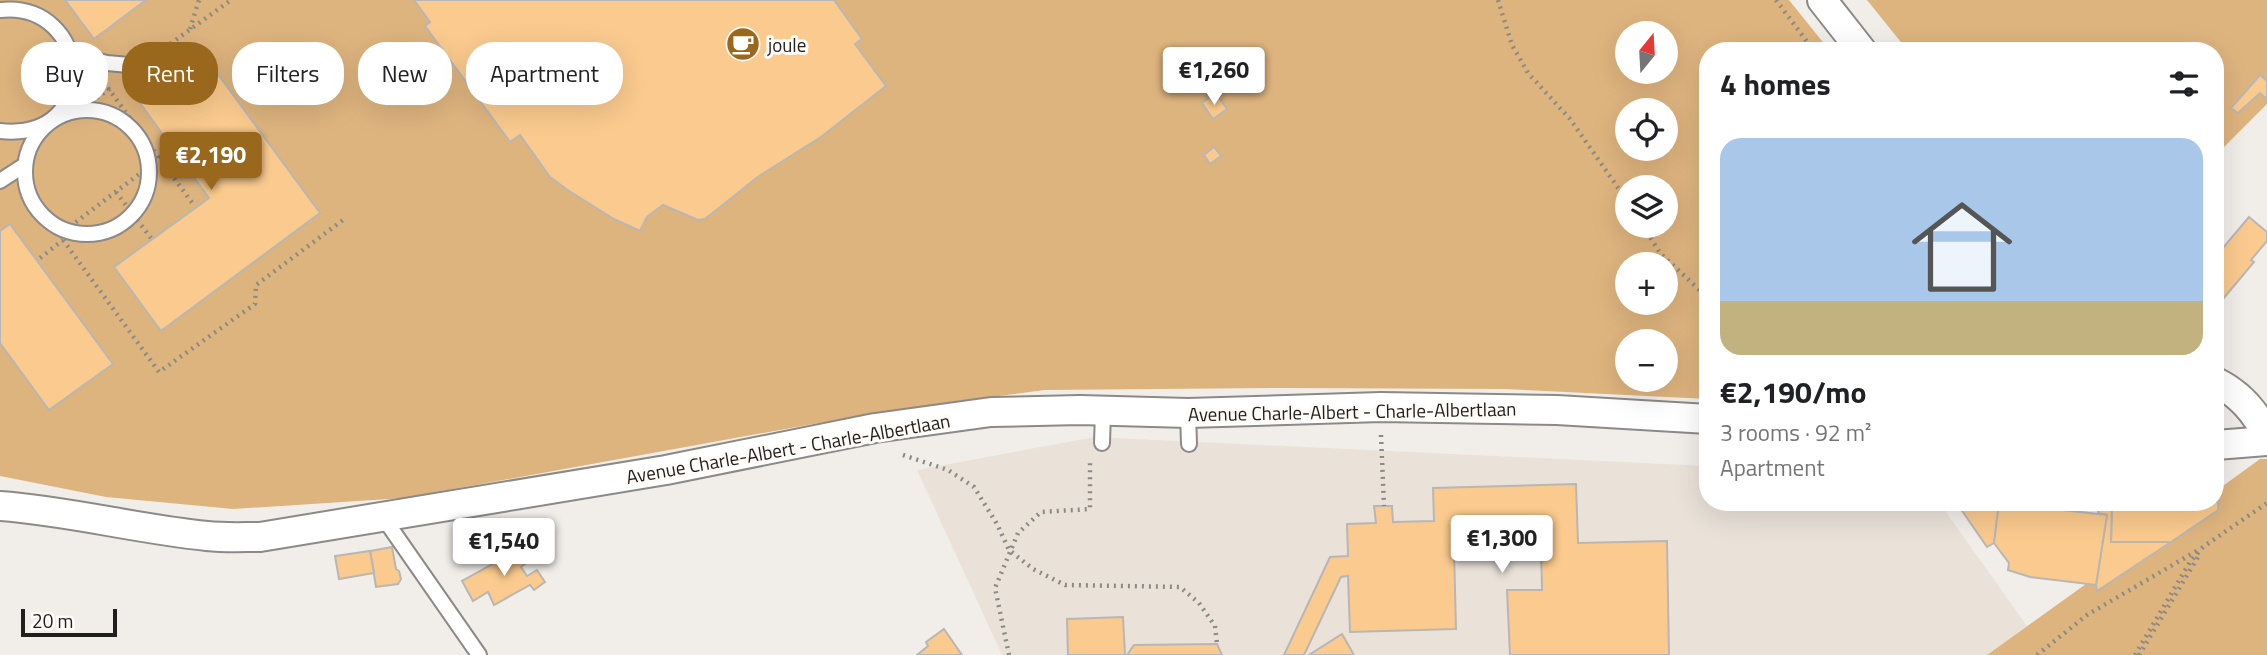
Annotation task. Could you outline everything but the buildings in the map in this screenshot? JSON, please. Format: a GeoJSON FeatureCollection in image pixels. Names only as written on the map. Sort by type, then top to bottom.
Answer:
{"type":"FeatureCollection","features":[{"type":"Feature","properties":{"kind":"street"},"geometry":{"type":"LineString","coordinates":[[1822,0],[1855,42]]}},
{"type":"Feature","properties":{"kind":"street"},"geometry":{"type":"LineString","coordinates":[[2224,386],[2245,402],[2258,417],[2267,439],[2224,444]]}},
{"type":"Feature","properties":{"kind":"street","name":"Avenue Charle-Albert - Charle-Albertlaan"},"geometry":{"type":"LineString","coordinates":[[0,506],[33,508],[210,536],[261,537],[666,470],[875,428],[991,412],[1080,410],[1188,413],[1408,407],[1557,410],[1699,418]]}},
{"type":"Feature","properties":{"kind":"lane"},"geometry":{"type":"LineString","coordinates":[[0,10],[26,10],[43,17],[57,28],[67,42]]}},
{"type":"Feature","properties":{"kind":"lane"},"geometry":{"type":"LineString","coordinates":[[0,181],[18,169],[32,142],[63,105]]}},
{"type":"Feature","properties":{"kind":"lane"},"geometry":{"type":"LineString","coordinates":[[0,131],[15,133],[32,130],[73,111],[108,113],[124,121],[136,134],[154,163],[142,201],[132,214],[117,226],[101,232],[63,235],[37,209],[18,169]]}},
{"type":"Feature","properties":{"kind":"lane"},"geometry":{"type":"LineString","coordinates":[[1102,443],[1103,412]]}},
{"type":"Feature","properties":{"kind":"lane"},"geometry":{"type":"LineString","coordinates":[[1188,413],[1189,444]]}},
{"type":"Feature","properties":{"kind":"lane"},"geometry":{"type":"LineString","coordinates":[[383,517],[479,655]]}},
{"type":"Feature","properties":{"kind":"path"},"geometry":{"type":"LineString","coordinates":[[190,29],[199,0]]}},
{"type":"Feature","properties":{"kind":"path"},"geometry":{"type":"LineString","coordinates":[[1498,0],[1512,45],[1528,73],[1570,119],[1615,182]]}},
{"type":"Feature","properties":{"kind":"path"},"geometry":{"type":"LineString","coordinates":[[1776,0],[1807,42]]}},
{"type":"Feature","properties":{"kind":"path"},"geometry":{"type":"LineString","coordinates":[[108,98],[154,163],[193,204]]}},
{"type":"Feature","properties":{"kind":"path"},"geometry":{"type":"LineString","coordinates":[[40,258],[63,235],[172,149]]}},
{"type":"Feature","properties":{"kind":"path"},"geometry":{"type":"LineString","coordinates":[[18,169],[28,192],[63,235],[159,372],[255,304],[256,285],[343,220]]}},
{"type":"Feature","properties":{"kind":"path"},"geometry":{"type":"LineString","coordinates":[[116,192],[151,238]]}},
{"type":"Feature","properties":{"kind":"path"},"geometry":{"type":"LineString","coordinates":[[1651,238],[1660,253],[1699,290]]}},
{"type":"Feature","properties":{"kind":"path"},"geometry":{"type":"LineString","coordinates":[[1381,430],[1384,506]]}},
{"type":"Feature","properties":{"kind":"path"},"geometry":{"type":"LineString","coordinates":[[899,453],[948,470],[974,487],[997,524],[1009,550],[1033,569],[1065,585],[1180,587],[1199,603],[1215,626],[1217,644]]}},
{"type":"Feature","properties":{"kind":"path"},"geometry":{"type":"LineString","coordinates":[[1009,655],[995,588],[1009,550],[1018,533],[1041,512],[1090,509],[1091,454]]}},
{"type":"Feature","properties":{"kind":"path"},"geometry":{"type":"LineString","coordinates":[[2037,655],[2087,615],[2203,547],[2267,502]]}},
{"type":"Feature","properties":{"kind":"path"},"geometry":{"type":"LineString","coordinates":[[2137,655],[2190,562],[2203,547]]}},
{"type":"Feature","properties":{"kind":"shaded area"},"geometry":{"type":"Polygon","coordinates":[[[0,0],[1789,0],[1823,42],[1699,42],[1699,399],[1504,389],[1045,390],[813,424],[404,498],[233,509],[106,497],[0,476],[0,0]]]}},
{"type":"Feature","properties":{"kind":"shaded area"},"geometry":{"type":"Polygon","coordinates":[[[1867,0],[2267,0],[2267,104],[2224,147],[2224,42],[1901,42],[1867,0]]]}},
{"type":"Feature","properties":{"kind":"shaded area"},"geometry":{"type":"Polygon","coordinates":[[[1094,437],[1699,466],[1699,511],[1945,511],[2027,626],[1987,655],[1002,655],[917,470],[1094,437]]]}},
{"type":"Feature","properties":{"kind":"shaded area"},"geometry":{"type":"Polygon","coordinates":[[[2260,459],[2267,459],[2267,655],[1987,655],[2187,511],[2224,511],[2224,485],[2260,459]]]}},
{"type":"Feature","properties":{"kind":"place","name":"joule"},"geometry":{"type":"Point","coordinates":[743,44]}}]}
